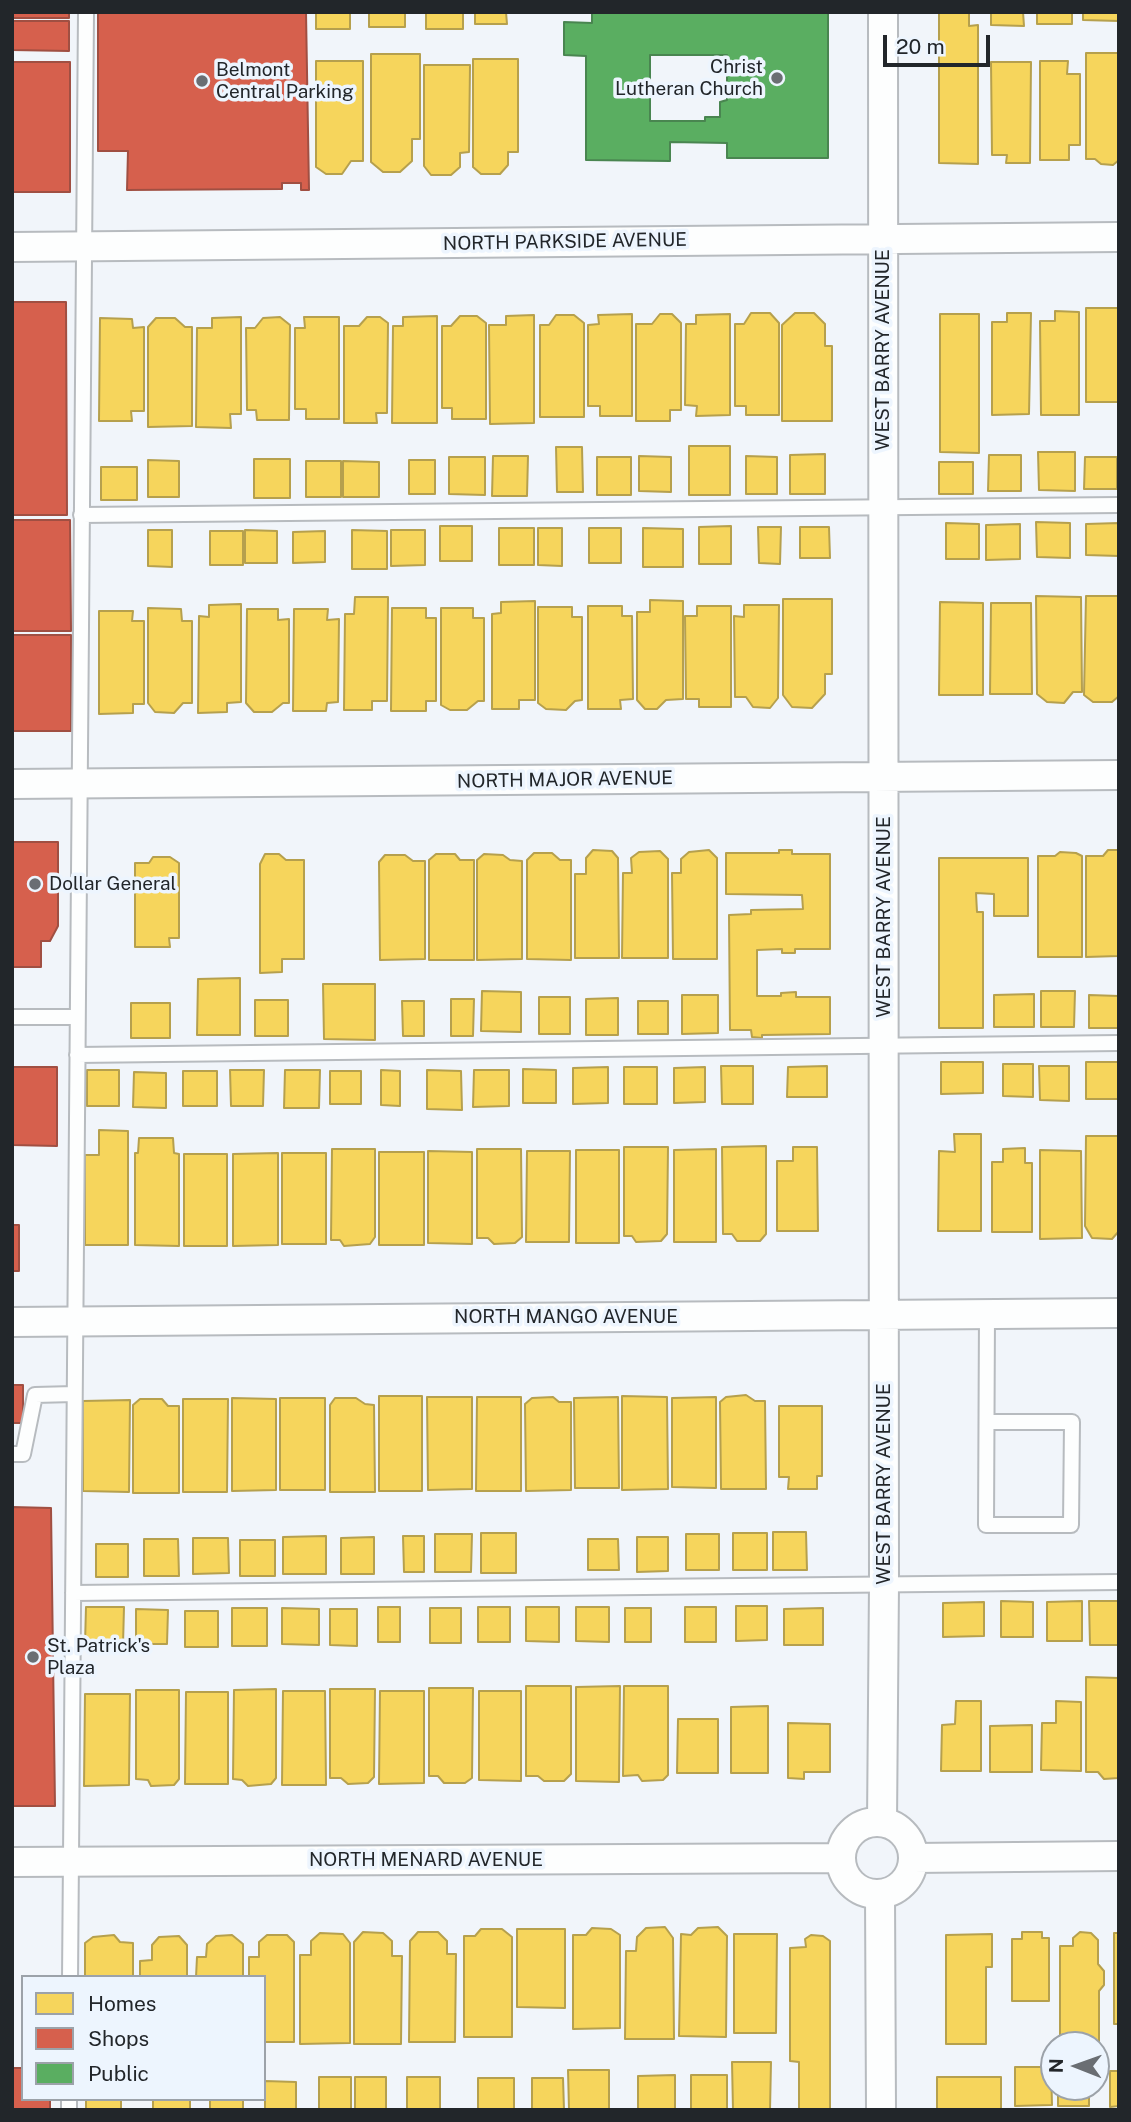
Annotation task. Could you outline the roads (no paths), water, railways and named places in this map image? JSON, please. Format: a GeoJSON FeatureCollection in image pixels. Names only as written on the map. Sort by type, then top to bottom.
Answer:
{"type":"FeatureCollection","features":[{"type":"Feature","properties":{"kind":"street","name":"WEST BARRY AVENUE"},"geometry":{"type":"LineString","coordinates":[[882,1822],[883,12]]}},
{"type":"Feature","properties":{"kind":"street","name":"NORTH PARKSIDE AVENUE"},"geometry":{"type":"LineString","coordinates":[[12,247],[1119,237]]}},
{"type":"Feature","properties":{"kind":"street","name":"NORTH MAJOR AVENUE"},"geometry":{"type":"LineString","coordinates":[[12,785],[1119,775]]}},
{"type":"Feature","properties":{"kind":"street","name":"NORTH MANGO AVENUE"},"geometry":{"type":"LineString","coordinates":[[12,1322],[1119,1313]]}},
{"type":"Feature","properties":{"kind":"street"},"geometry":{"type":"LineString","coordinates":[[869,1822],[882,1822],[894,1825],[903,1833],[910,1842],[913,1858],[908,1876],[901,1885],[880,1894],[868,1893],[849,1881],[843,1870],[843,1846],[848,1835],[858,1827],[869,1822]]}},
{"type":"Feature","properties":{"kind":"street"},"geometry":{"type":"LineString","coordinates":[[913,1858],[1119,1856]]}},
{"type":"Feature","properties":{"kind":"street","name":"NORTH MENARD AVENUE"},"geometry":{"type":"LineString","coordinates":[[12,1862],[841,1858]]}},
{"type":"Feature","properties":{"kind":"street"},"geometry":{"type":"LineString","coordinates":[[880,1894],[881,2110]]}},
{"type":"Feature","properties":{"kind":"lane"},"geometry":{"type":"LineString","coordinates":[[70,1975],[86,12]]}},
{"type":"Feature","properties":{"kind":"lane"},"geometry":{"type":"LineString","coordinates":[[81,516],[1119,505]]}},
{"type":"Feature","properties":{"kind":"lane"},"geometry":{"type":"LineString","coordinates":[[12,1017],[77,1017]]}},
{"type":"Feature","properties":{"kind":"lane"},"geometry":{"type":"LineString","coordinates":[[77,1055],[1119,1043]]}},
{"type":"Feature","properties":{"kind":"lane"},"geometry":{"type":"LineString","coordinates":[[987,1314],[986,1525],[1071,1524],[1072,1422],[987,1422]]}},
{"type":"Feature","properties":{"kind":"lane"},"geometry":{"type":"LineString","coordinates":[[12,1454],[23,1454],[35,1395],[74,1394]]}},
{"type":"Feature","properties":{"kind":"lane"},"geometry":{"type":"LineString","coordinates":[[73,1593],[1119,1582]]}},
{"type":"Feature","properties":{"kind":"place","name":"Christ Lutheran Church"},"geometry":{"type":"Point","coordinates":[777,78]}},
{"type":"Feature","properties":{"kind":"place","name":"Belmont Central Parking"},"geometry":{"type":"Point","coordinates":[202,81]}},
{"type":"Feature","properties":{"kind":"place","name":"Dollar General"},"geometry":{"type":"Point","coordinates":[35,884]}},
{"type":"Feature","properties":{"kind":"place","name":"St. Patrick's Plaza"},"geometry":{"type":"Point","coordinates":[33,1657]}}]}
